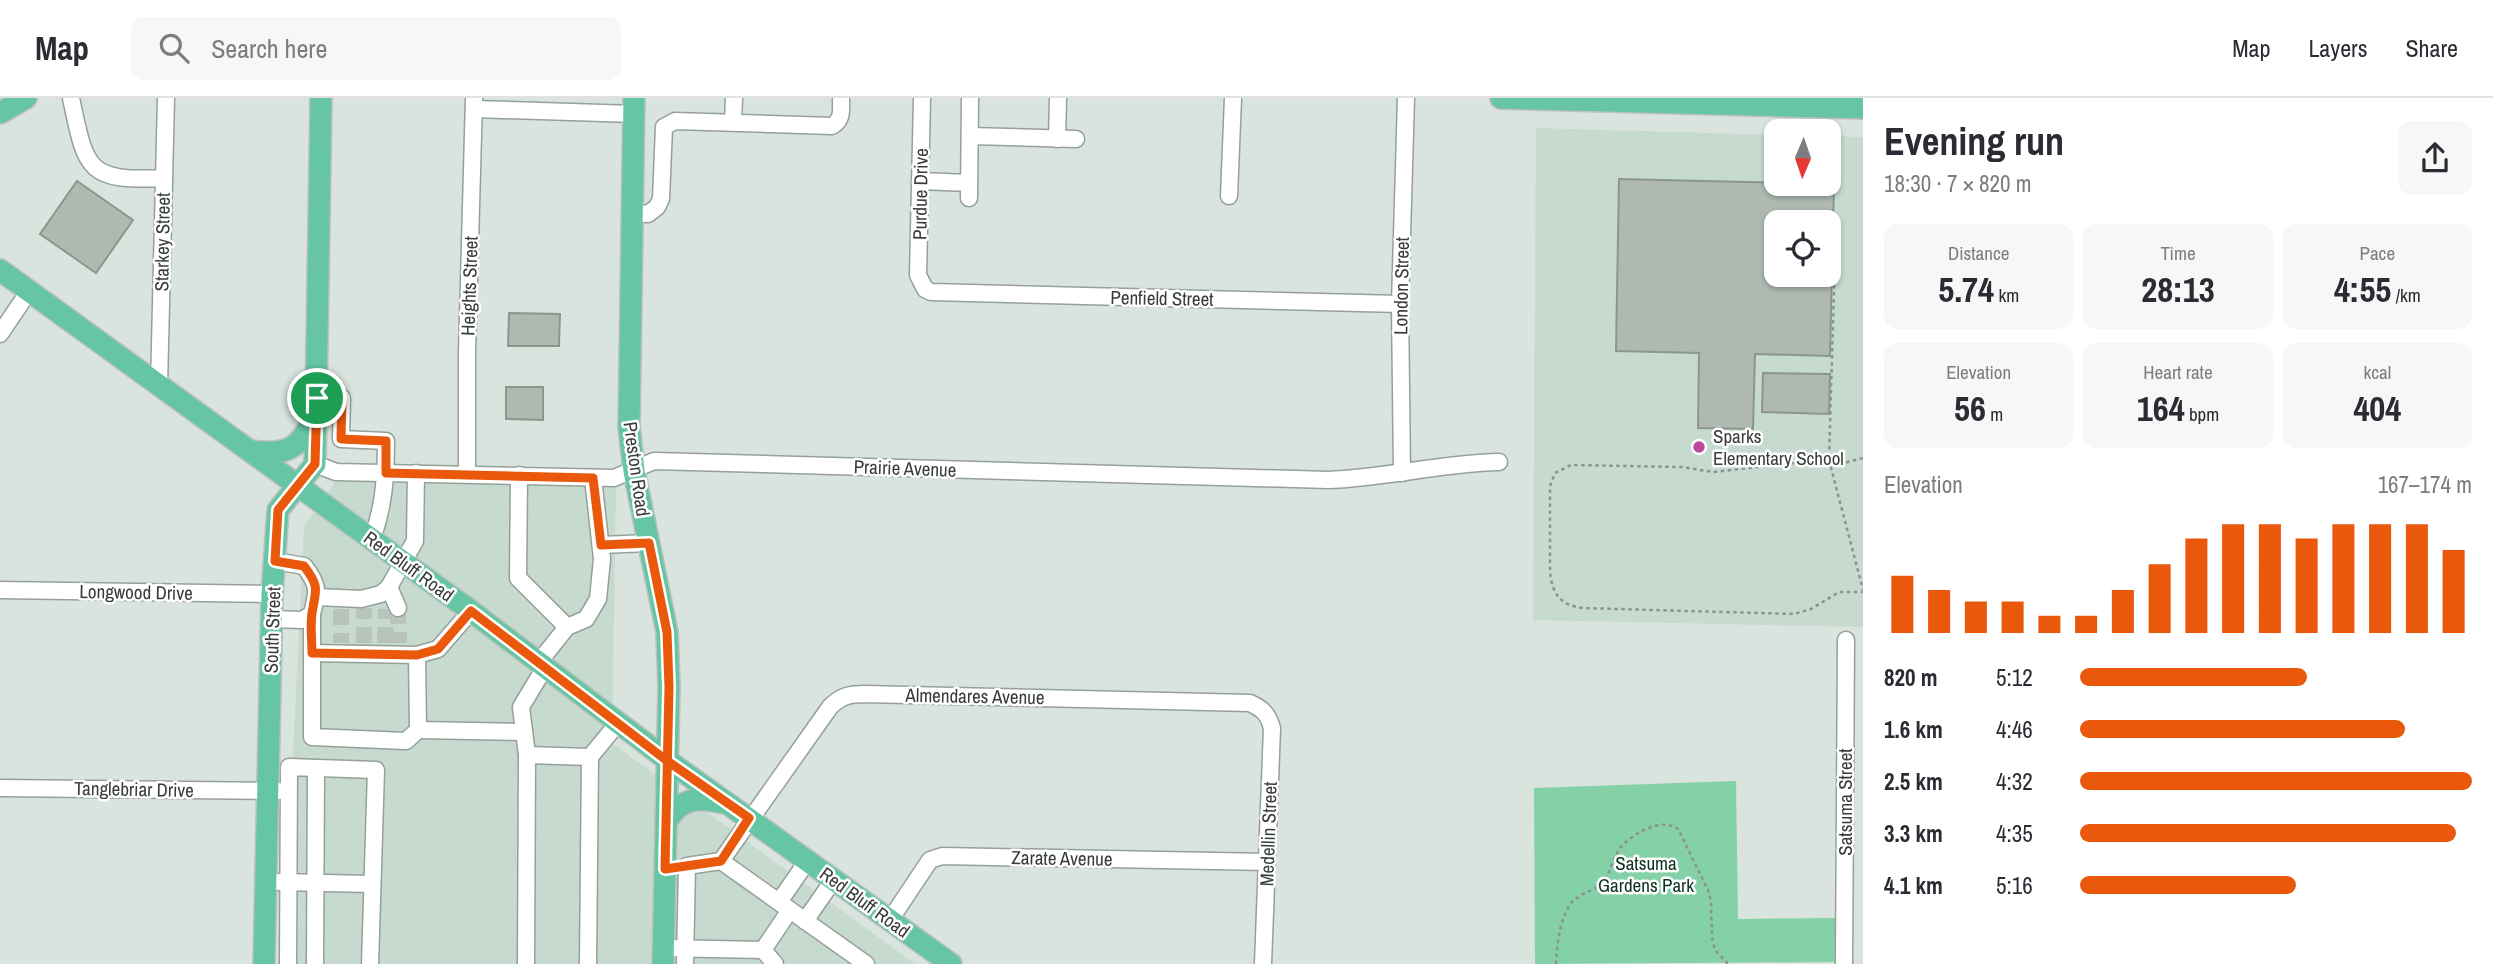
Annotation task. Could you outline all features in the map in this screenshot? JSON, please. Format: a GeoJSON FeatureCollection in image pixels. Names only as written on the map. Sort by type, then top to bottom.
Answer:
{"type":"FeatureCollection","features":[{"type":"Feature","properties":{"kind":"main road"},"geometry":{"type":"LineString","coordinates":[[0,113],[26,98]]}},
{"type":"Feature","properties":{"kind":"main road"},"geometry":{"type":"LineString","coordinates":[[315,464],[321,98]]}},
{"type":"Feature","properties":{"kind":"main road"},"geometry":{"type":"LineString","coordinates":[[1501,98],[1810,102],[1863,108]]}},
{"type":"Feature","properties":{"kind":"main road","name":"Preston Road"},"geometry":{"type":"LineString","coordinates":[[634,106],[629,427],[634,471],[667,632],[669,687],[663,956]]}},
{"type":"Feature","properties":{"kind":"main road","name":"Red Bluff Road"},"geometry":{"type":"LineString","coordinates":[[0,270],[471,611],[666,760],[947,963]]}},
{"type":"Feature","properties":{"kind":"main road"},"geometry":{"type":"LineString","coordinates":[[250,451],[274,453],[291,449],[305,436],[316,412]]}},
{"type":"Feature","properties":{"kind":"main road","name":"South Street"},"geometry":{"type":"LineString","coordinates":[[264,964],[272,594],[278,510],[315,464]]}},
{"type":"Feature","properties":{"kind":"main road"},"geometry":{"type":"LineString","coordinates":[[666,822],[674,809],[688,801],[703,798],[729,804]]}},
{"type":"Feature","properties":{"kind":"street"},"geometry":{"type":"LineString","coordinates":[[71,98],[88,161],[99,172],[114,177],[164,178]]}},
{"type":"Feature","properties":{"kind":"street","name":"Starkey Street"},"geometry":{"type":"LineString","coordinates":[[159,386],[166,98]]}},
{"type":"Feature","properties":{"kind":"street"},"geometry":{"type":"LineString","coordinates":[[733,122],[734,98]]}},
{"type":"Feature","properties":{"kind":"street"},"geometry":{"type":"LineString","coordinates":[[632,213],[648,214],[657,207],[661,199],[664,127],[675,121],[685,120],[832,125],[841,117],[841,98]]}},
{"type":"Feature","properties":{"kind":"street","name":"Purdue Drive"},"geometry":{"type":"LineString","coordinates":[[922,98],[918,275],[925,289]]}},
{"type":"Feature","properties":{"kind":"street"},"geometry":{"type":"LineString","coordinates":[[920,181],[969,191],[971,98]]}},
{"type":"Feature","properties":{"kind":"street"},"geometry":{"type":"LineString","coordinates":[[1057,138],[1058,98]]}},
{"type":"Feature","properties":{"kind":"street"},"geometry":{"type":"LineString","coordinates":[[1229,196],[1233,98]]}},
{"type":"Feature","properties":{"kind":"street","name":"London Street"},"geometry":{"type":"LineString","coordinates":[[1402,473],[1400,304],[1406,98]]}},
{"type":"Feature","properties":{"kind":"street"},"geometry":{"type":"LineString","coordinates":[[474,103],[634,106]]}},
{"type":"Feature","properties":{"kind":"street","name":"Heights Street"},"geometry":{"type":"LineString","coordinates":[[467,474],[474,103]]}},
{"type":"Feature","properties":{"kind":"street"},"geometry":{"type":"LineString","coordinates":[[970,136],[1076,139]]}},
{"type":"Feature","properties":{"kind":"street","name":"Penfield Street"},"geometry":{"type":"LineString","coordinates":[[925,289],[941,293],[1400,304]]}},
{"type":"Feature","properties":{"kind":"street"},"geometry":{"type":"LineString","coordinates":[[0,334],[29,291]]}},
{"type":"Feature","properties":{"kind":"street"},"geometry":{"type":"LineString","coordinates":[[341,430],[316,412],[342,398],[341,439],[386,441],[386,473],[381,516],[372,539]]}},
{"type":"Feature","properties":{"kind":"street","name":"Prairie Avenue"},"geometry":{"type":"LineString","coordinates":[[315,464],[336,472],[593,478],[614,478],[654,461],[1328,481],[1467,463],[1499,462]]}},
{"type":"Feature","properties":{"kind":"street"},"geometry":{"type":"LineString","coordinates":[[317,597],[341,604],[364,603],[387,589],[415,541],[416,473]]}},
{"type":"Feature","properties":{"kind":"street"},"geometry":{"type":"LineString","coordinates":[[519,475],[518,578],[567,627]]}},
{"type":"Feature","properties":{"kind":"street"},"geometry":{"type":"LineString","coordinates":[[526,964],[527,755],[521,707],[542,665],[567,627],[586,619],[598,599],[603,559],[593,478]]}},
{"type":"Feature","properties":{"kind":"street"},"geometry":{"type":"LineString","coordinates":[[601,545],[649,543]]}},
{"type":"Feature","properties":{"kind":"street"},"geometry":{"type":"LineString","coordinates":[[275,561],[304,566],[315,580],[317,597],[312,614],[312,737],[407,741],[418,730],[417,655]]}},
{"type":"Feature","properties":{"kind":"street"},"geometry":{"type":"LineString","coordinates":[[387,589],[392,609]]}},
{"type":"Feature","properties":{"kind":"street","name":"Longwood Drive"},"geometry":{"type":"LineString","coordinates":[[0,590],[272,594]]}},
{"type":"Feature","properties":{"kind":"street"},"geometry":{"type":"LineString","coordinates":[[312,653],[341,648],[392,649],[417,655],[438,649],[471,611]]}},
{"type":"Feature","properties":{"kind":"street"},"geometry":{"type":"LineString","coordinates":[[272,619],[302,620],[312,614]]}},
{"type":"Feature","properties":{"kind":"street","name":"Satsuma Street"},"geometry":{"type":"LineString","coordinates":[[1844,964],[1846,640]]}},
{"type":"Feature","properties":{"kind":"street","name":"Almendares Avenue"},"geometry":{"type":"LineString","coordinates":[[721,861],[830,707],[848,694],[1250,703],[1262,708]]}},
{"type":"Feature","properties":{"kind":"street","name":"Medellin Street"},"geometry":{"type":"LineString","coordinates":[[1262,708],[1269,716],[1272,728],[1263,964]]}},
{"type":"Feature","properties":{"kind":"street"},"geometry":{"type":"LineString","coordinates":[[588,964],[590,757],[618,723]]}},
{"type":"Feature","properties":{"kind":"street"},"geometry":{"type":"LineString","coordinates":[[418,730],[524,732]]}},
{"type":"Feature","properties":{"kind":"street"},"geometry":{"type":"LineString","coordinates":[[527,755],[590,757]]}},
{"type":"Feature","properties":{"kind":"street"},"geometry":{"type":"LineString","coordinates":[[288,964],[289,767],[376,770],[370,964]]}},
{"type":"Feature","properties":{"kind":"street"},"geometry":{"type":"LineString","coordinates":[[315,964],[316,768]]}},
{"type":"Feature","properties":{"kind":"street","name":"Tanglebriar Drive"},"geometry":{"type":"LineString","coordinates":[[0,788],[289,792]]}},
{"type":"Feature","properties":{"kind":"street","name":"Zarate Avenue"},"geometry":{"type":"LineString","coordinates":[[890,920],[930,860],[942,856],[1267,862]]}},
{"type":"Feature","properties":{"kind":"street"},"geometry":{"type":"LineString","coordinates":[[753,955],[785,906],[808,860]]}},
{"type":"Feature","properties":{"kind":"street"},"geometry":{"type":"LineString","coordinates":[[665,869],[721,861],[866,964]]}},
{"type":"Feature","properties":{"kind":"street"},"geometry":{"type":"LineString","coordinates":[[685,956],[687,866]]}},
{"type":"Feature","properties":{"kind":"street"},"geometry":{"type":"LineString","coordinates":[[805,920],[834,879]]}},
{"type":"Feature","properties":{"kind":"street"},"geometry":{"type":"LineString","coordinates":[[266,881],[372,884]]}},
{"type":"Feature","properties":{"kind":"street"},"geometry":{"type":"LineString","coordinates":[[663,956],[753,955],[775,964]]}},
{"type":"Feature","properties":{"kind":"path"},"geometry":{"type":"LineString","coordinates":[[1834,287],[1830,464],[1863,591],[1839,592],[1811,609],[1794,614],[1642,610],[1572,607],[1559,599],[1551,582],[1550,486],[1555,473],[1566,466],[1585,464],[1668,467],[1713,472],[1795,463],[1830,464],[1863,458]]}},
{"type":"Feature","properties":{"kind":"path"},"geometry":{"type":"LineString","coordinates":[[1556,964],[1557,944],[1570,905],[1576,898],[1603,881],[1621,847],[1631,838],[1661,823],[1671,823],[1678,829],[1708,890],[1714,950],[1728,964]]}},
{"type":"Feature","properties":{"kind":"shaded area","name":"Sparks Elementary School"},"geometry":{"type":"Polygon","coordinates":[[[1536,128],[1764,135],[1764,196],[1841,196],[1841,136],[1863,137],[1863,627],[1533,620],[1536,128]]]}},
{"type":"Feature","properties":{"kind":"shaded area"},"geometry":{"type":"Polygon","coordinates":[[[336,481],[616,487],[612,743],[915,964],[283,964],[304,526],[336,481]]]}},
{"type":"Feature","properties":{"kind":"green space","name":"Satsuma Gardens Park"},"geometry":{"type":"Polygon","coordinates":[[[1736,781],[1738,919],[1836,918],[1835,962],[1535,964],[1534,788],[1736,781]]]}},
{"type":"Feature","properties":{"kind":"building"},"geometry":{"type":"Polygon","coordinates":[[[1619,179],[1764,182],[1764,196],[1834,196],[1833,210],[1764,210],[1764,287],[1832,287],[1830,356],[1755,354],[1753,429],[1698,428],[1699,353],[1616,351],[1619,179]]]}},
{"type":"Feature","properties":{"kind":"building"},"geometry":{"type":"Polygon","coordinates":[[[77,181],[133,220],[96,273],[40,234],[77,181]]]}},
{"type":"Feature","properties":{"kind":"building"},"geometry":{"type":"Polygon","coordinates":[[[509,313],[560,314],[559,346],[508,346],[509,313]]]}},
{"type":"Feature","properties":{"kind":"building"},"geometry":{"type":"Polygon","coordinates":[[[1763,373],[1830,374],[1829,414],[1762,412],[1763,373]]]}},
{"type":"Feature","properties":{"kind":"building"},"geometry":{"type":"Polygon","coordinates":[[[506,387],[543,387],[543,420],[506,419],[506,387]]]}},
{"type":"Feature","properties":{"kind":"tunnel"},"geometry":{"type":"LineString","coordinates":[[364,608],[364,643]]}},
{"type":"Feature","properties":{"kind":"tunnel"},"geometry":{"type":"LineString","coordinates":[[398,608],[399,643]]}},
{"type":"Feature","properties":{"kind":"tunnel"},"geometry":{"type":"LineString","coordinates":[[341,609],[341,643]]}},
{"type":"Feature","properties":{"kind":"tunnel"},"geometry":{"type":"LineString","coordinates":[[385,643],[386,609]]}},
{"type":"Feature","properties":{"kind":"place","name":"Sparks Elementary School"},"geometry":{"type":"Point","coordinates":[1699,447]}},
{"type":"Feature","properties":{"kind":"route"},"geometry":{"type":"LineString","coordinates":[[317,398],[315,464],[278,510],[275,561],[304,566],[315,580],[317,592],[312,614],[312,653],[417,655],[438,649],[471,611],[666,760],[749,818],[721,861],[665,869],[666,760],[669,687],[667,632],[649,543],[601,545],[593,478],[386,473],[386,441],[341,439],[342,398],[317,398]]}}]}
